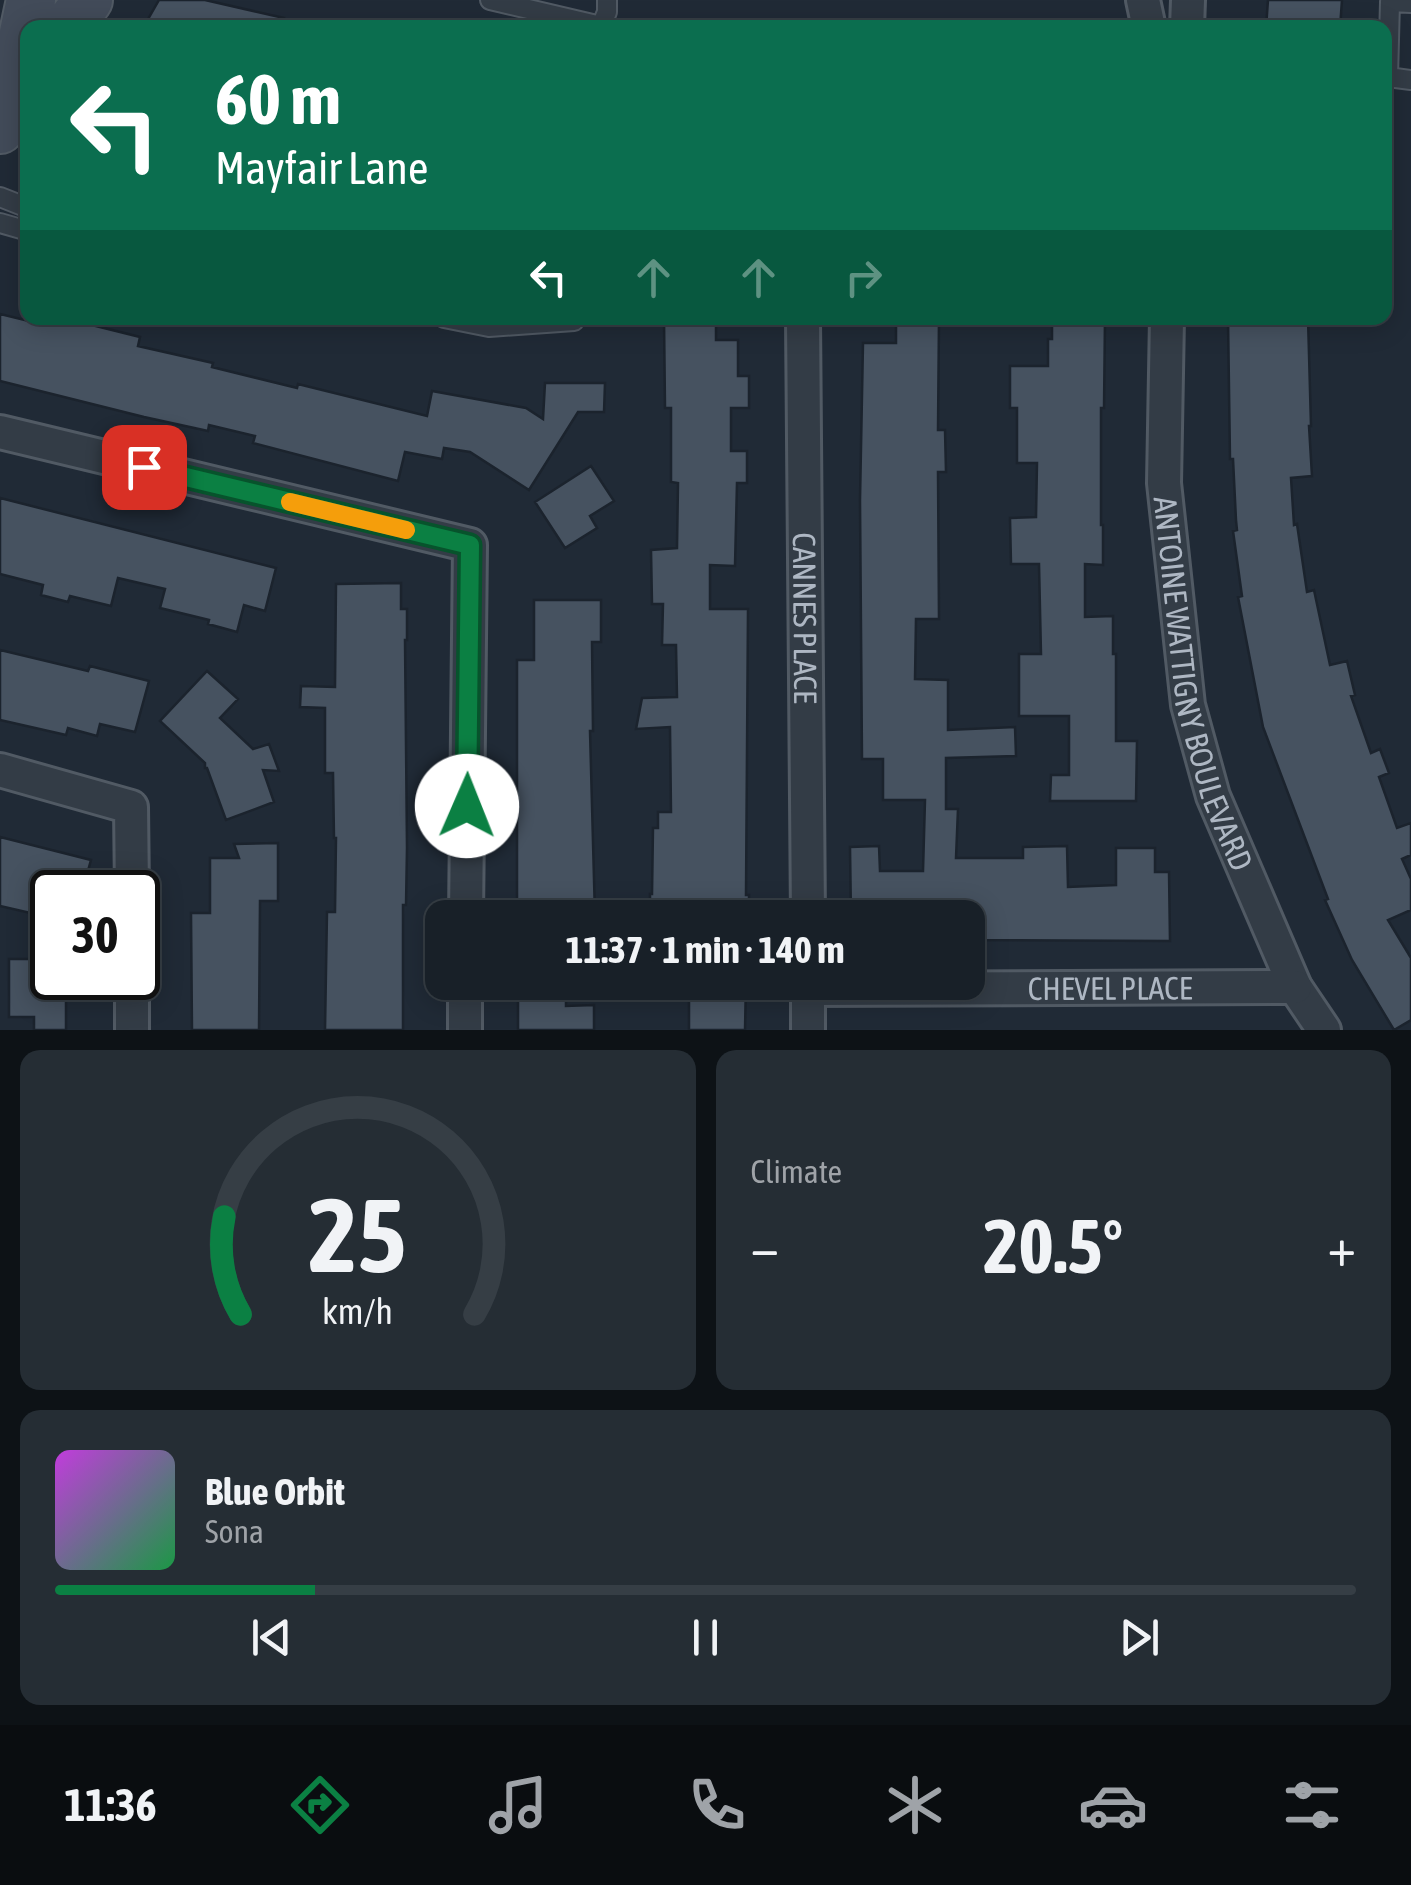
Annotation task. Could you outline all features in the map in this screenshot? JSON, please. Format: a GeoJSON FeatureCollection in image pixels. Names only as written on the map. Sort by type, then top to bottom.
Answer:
{"type":"FeatureCollection","features":[{"type":"Feature","properties":{"kind":"street"},"geometry":{"type":"LineString","coordinates":[[12,106],[20,61]]}},
{"type":"Feature","properties":{"kind":"street","name":"CANNES PLACE"},"geometry":{"type":"LineString","coordinates":[[803,325],[808,900]]}},
{"type":"Feature","properties":{"kind":"street","name":"ANTOINE WATTIGNY BOULEVARD"},"geometry":{"type":"LineString","coordinates":[[1166,325],[1164,483],[1188,705],[1213,796],[1295,987],[1324,1030]]}},
{"type":"Feature","properties":{"kind":"street"},"geometry":{"type":"LineString","coordinates":[[0,432],[470,545],[466,900]]}},
{"type":"Feature","properties":{"kind":"street"},"geometry":{"type":"LineString","coordinates":[[0,770],[131,807],[132,870]]}},
{"type":"Feature","properties":{"kind":"street","name":"CHEVEL PLACE"},"geometry":{"type":"LineString","coordinates":[[985,986],[1295,987]]}},
{"type":"Feature","properties":{"kind":"street"},"geometry":{"type":"LineString","coordinates":[[132,1000],[132,1030]]}},
{"type":"Feature","properties":{"kind":"street"},"geometry":{"type":"LineString","coordinates":[[465,1000],[465,1030]]}},
{"type":"Feature","properties":{"kind":"street"},"geometry":{"type":"LineString","coordinates":[[808,1000],[808,1030]]}},
{"type":"Feature","properties":{"kind":"lane"},"geometry":{"type":"LineString","coordinates":[[490,0],[575,20]]}},
{"type":"Feature","properties":{"kind":"lane"},"geometry":{"type":"LineString","coordinates":[[1390,20],[1390,2],[1411,3]]}},
{"type":"Feature","properties":{"kind":"lane"},"geometry":{"type":"LineString","coordinates":[[479,325],[517,325]]}},
{"type":"Feature","properties":{"kind":"building"},"geometry":{"type":"Polygon","coordinates":[[[159,0],[205,0],[284,18],[284,20],[148,20],[159,0]]]}},
{"type":"Feature","properties":{"kind":"building"},"geometry":{"type":"Polygon","coordinates":[[[1268,0],[1342,0],[1341,20],[1267,20],[1268,0]]]}},
{"type":"Feature","properties":{"kind":"building"},"geometry":{"type":"Polygon","coordinates":[[[0,314],[20,319],[20,325],[96,325],[140,337],[138,346],[213,363],[212,367],[427,416],[432,391],[526,408],[543,419],[545,383],[605,383],[604,412],[578,412],[529,490],[470,452],[444,448],[442,459],[405,452],[398,481],[253,443],[255,436],[209,425],[208,431],[0,381],[0,314]]]}},
{"type":"Feature","properties":{"kind":"building"},"geometry":{"type":"Polygon","coordinates":[[[664,325],[716,325],[716,340],[738,340],[738,376],[749,376],[749,408],[731,408],[731,451],[747,451],[747,483],[737,483],[735,566],[710,565],[710,609],[748,609],[749,900],[650,900],[653,828],[658,828],[658,812],[671,812],[670,727],[636,729],[642,698],[677,697],[676,645],[662,645],[663,604],[652,604],[651,550],[677,548],[678,483],[671,482],[671,408],[665,408],[664,325]]]}},
{"type":"Feature","properties":{"kind":"building"},"geometry":{"type":"Polygon","coordinates":[[[896,325],[939,325],[938,430],[945,430],[946,472],[938,472],[939,619],[916,619],[915,679],[948,680],[948,730],[1015,727],[1016,756],[946,758],[946,809],[958,809],[956,858],[1023,858],[1023,847],[1067,846],[1068,887],[1116,885],[1116,848],[1155,848],[1155,872],[1169,872],[1170,941],[985,940],[985,900],[851,900],[850,847],[879,846],[880,871],[923,871],[925,800],[883,800],[883,759],[862,759],[863,343],[896,343],[896,325]]]}},
{"type":"Feature","properties":{"kind":"building"},"geometry":{"type":"Polygon","coordinates":[[[1052,325],[1105,325],[1101,408],[1103,565],[1085,564],[1085,617],[1113,616],[1116,741],[1137,741],[1136,801],[1050,801],[1051,775],[1069,775],[1069,716],[1019,716],[1019,654],[1041,654],[1039,564],[1011,564],[1010,518],[1036,517],[1037,463],[1017,463],[1017,408],[1010,408],[1010,366],[1048,366],[1048,339],[1052,339],[1052,325]]]}},
{"type":"Feature","properties":{"kind":"building"},"geometry":{"type":"Polygon","coordinates":[[[1228,325],[1308,325],[1312,476],[1291,478],[1294,525],[1297,524],[1307,592],[1314,590],[1330,665],[1347,661],[1355,695],[1351,696],[1371,753],[1380,749],[1389,773],[1379,777],[1397,828],[1411,823],[1411,855],[1402,859],[1411,879],[1411,910],[1388,920],[1411,958],[1411,1020],[1394,1030],[1352,960],[1325,900],[1328,899],[1263,727],[1238,597],[1242,596],[1233,531],[1237,530],[1230,459],[1228,325]]]}},
{"type":"Feature","properties":{"kind":"building"},"geometry":{"type":"Polygon","coordinates":[[[591,466],[614,501],[590,516],[597,528],[565,548],[535,502],[591,466]]]}},
{"type":"Feature","properties":{"kind":"building"},"geometry":{"type":"Polygon","coordinates":[[[0,498],[276,568],[265,611],[244,605],[237,632],[208,624],[209,620],[160,608],[165,589],[118,578],[111,606],[70,596],[68,602],[41,595],[43,585],[0,574],[0,498]]]}},
{"type":"Feature","properties":{"kind":"building"},"geometry":{"type":"Polygon","coordinates":[[[401,583],[401,609],[407,609],[403,1030],[325,1030],[327,912],[335,912],[333,773],[325,773],[325,708],[300,707],[301,686],[335,687],[336,584],[401,583]]]}},
{"type":"Feature","properties":{"kind":"building"},"geometry":{"type":"Polygon","coordinates":[[[534,600],[601,600],[601,642],[592,642],[590,731],[595,900],[517,900],[517,660],[534,660],[534,600]]]}},
{"type":"Feature","properties":{"kind":"building"},"geometry":{"type":"Polygon","coordinates":[[[0,650],[149,681],[135,732],[100,724],[97,736],[68,728],[66,735],[0,720],[0,650]]]}},
{"type":"Feature","properties":{"kind":"building"},"geometry":{"type":"Polygon","coordinates":[[[207,671],[238,699],[220,718],[253,749],[269,744],[279,771],[263,770],[274,802],[226,820],[205,763],[160,721],[207,671]]]}},
{"type":"Feature","properties":{"kind":"building"},"geometry":{"type":"Polygon","coordinates":[[[0,837],[91,860],[88,870],[30,870],[30,913],[0,906],[0,837]]]}},
{"type":"Feature","properties":{"kind":"building"},"geometry":{"type":"Polygon","coordinates":[[[278,843],[278,901],[260,901],[259,1030],[192,1030],[191,913],[210,913],[210,858],[239,858],[234,844],[278,843]]]}},
{"type":"Feature","properties":{"kind":"building"},"geometry":{"type":"Polygon","coordinates":[[[9,959],[30,959],[30,1000],[66,1000],[66,1030],[34,1030],[34,1017],[9,1017],[9,959]]]}},
{"type":"Feature","properties":{"kind":"building"},"geometry":{"type":"Polygon","coordinates":[[[518,1000],[566,1000],[566,1006],[594,1005],[594,1030],[518,1030],[518,1000]]]}},
{"type":"Feature","properties":{"kind":"building"},"geometry":{"type":"Polygon","coordinates":[[[689,1000],[746,1000],[745,1030],[689,1030],[689,1000]]]}},
{"type":"Feature","properties":{"kind":"slow traffic"},"geometry":{"type":"LineString","coordinates":[[290,502],[406,530]]}},
{"type":"Feature","properties":{"kind":"route"},"geometry":{"type":"LineString","coordinates":[[144,467],[470,545],[467,806]]}}]}
